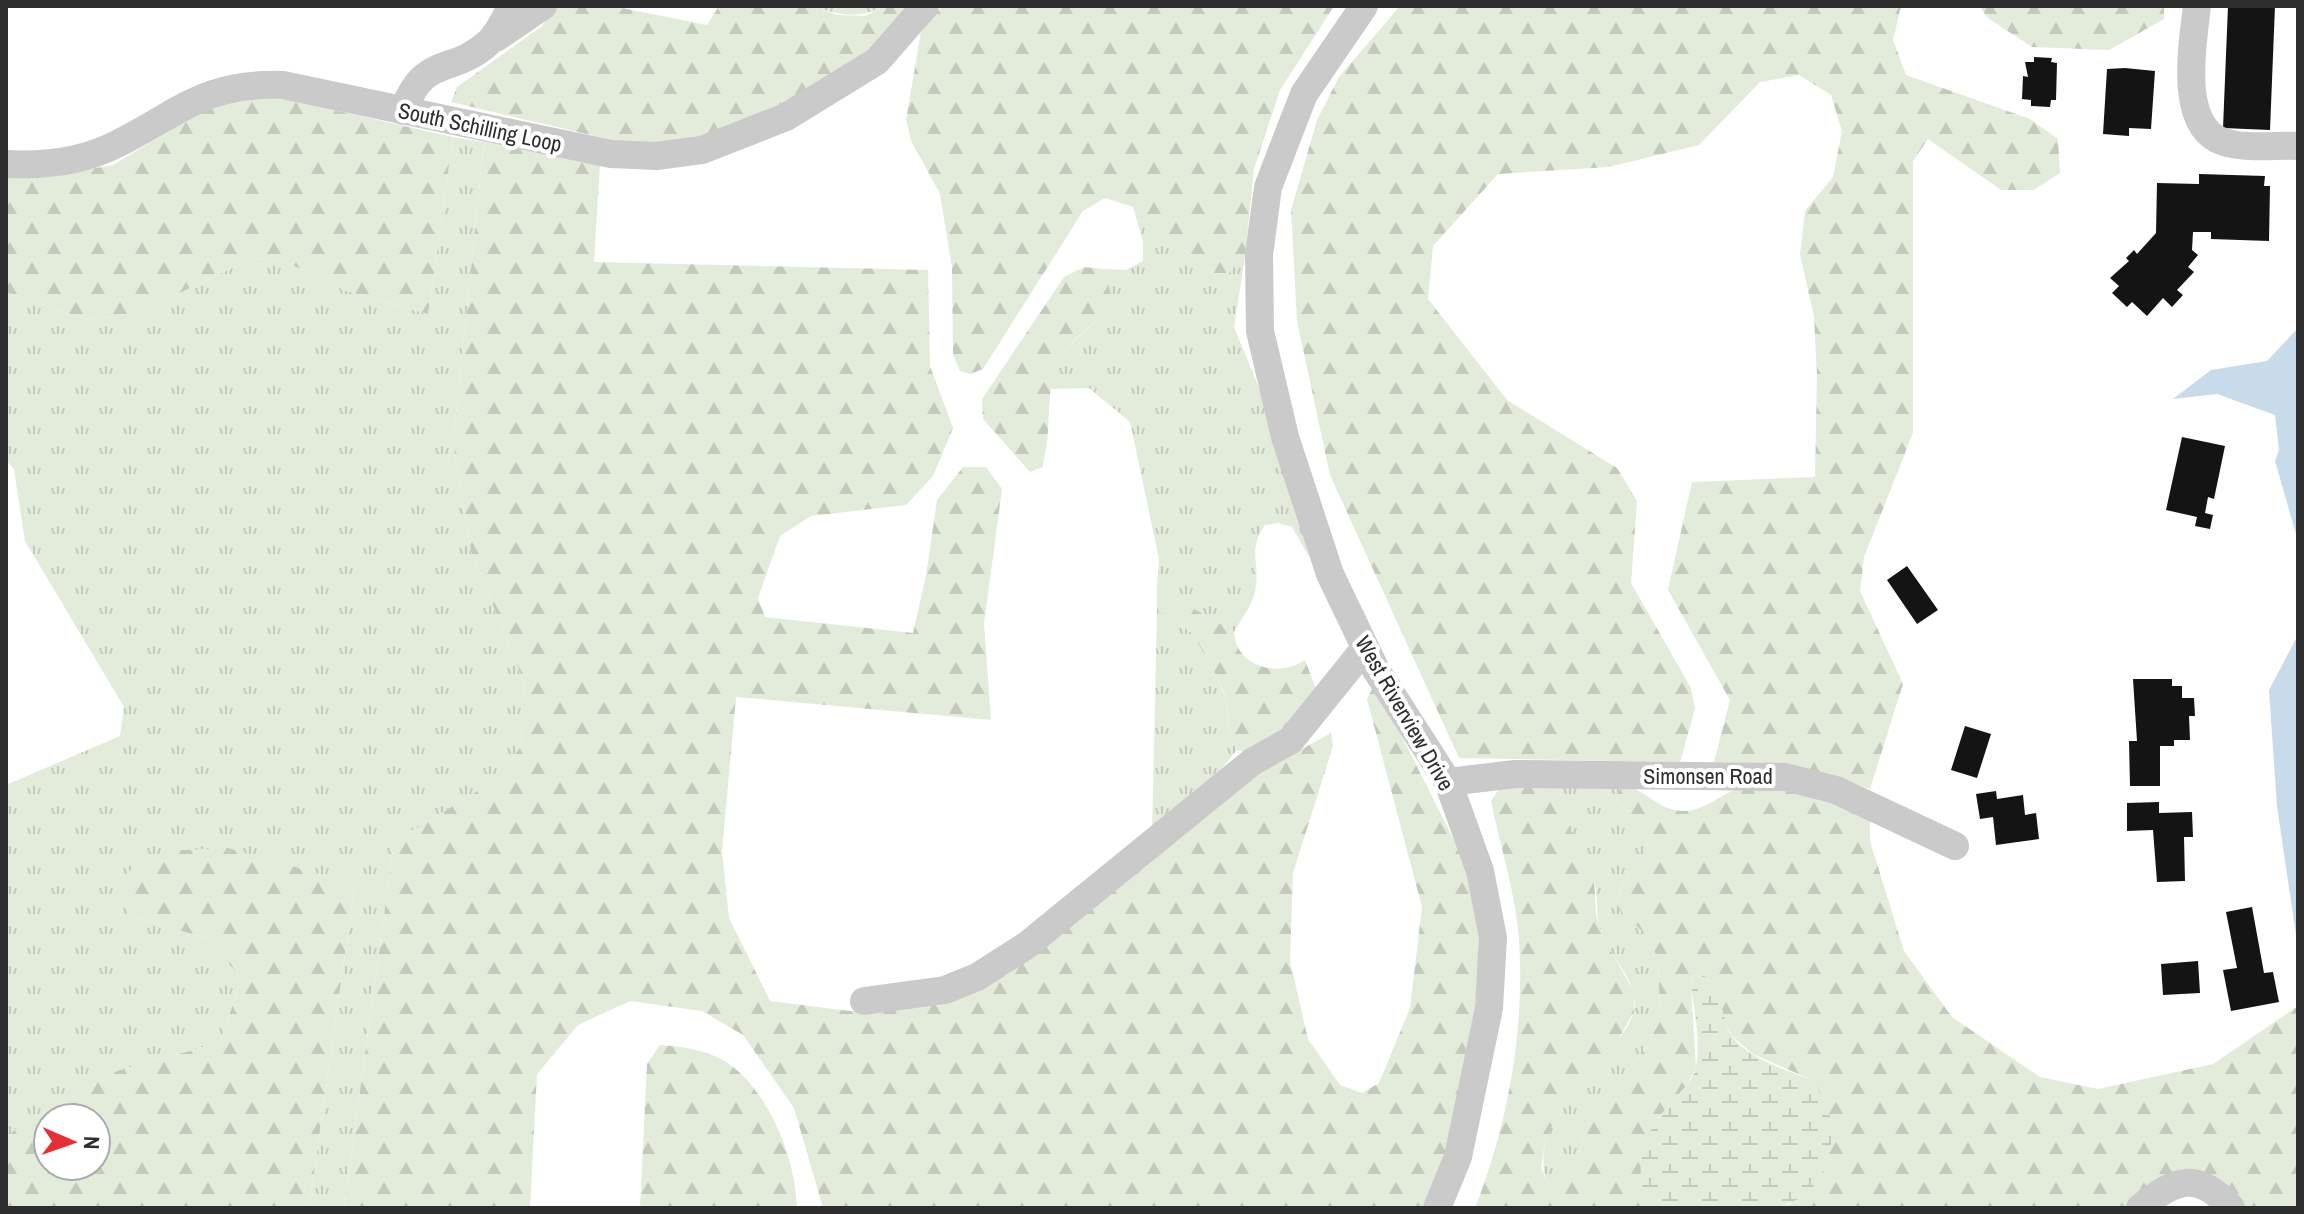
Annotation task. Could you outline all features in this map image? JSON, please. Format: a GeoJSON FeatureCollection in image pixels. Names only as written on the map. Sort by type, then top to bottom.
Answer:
{"type":"FeatureCollection","features":[{"type":"Feature","properties":{"kind":"street"},"geometry":{"type":"LineString","coordinates":[[489,42],[512,6]]}},
{"type":"Feature","properties":{"kind":"street"},"geometry":{"type":"LineString","coordinates":[[403,111],[413,84],[429,70],[465,58],[543,6]]}},
{"type":"Feature","properties":{"kind":"street","name":"South Schilling Loop"},"geometry":{"type":"LineString","coordinates":[[6,164],[52,163],[87,156],[118,144],[199,96],[252,84],[283,85],[611,154],[656,156],[702,150],[786,117],[877,61],[925,6]]}},
{"type":"Feature","properties":{"kind":"street","name":"West Riverview Drive"},"geometry":{"type":"LineString","coordinates":[[1364,6],[1304,94],[1268,187],[1259,255],[1260,331],[1285,437],[1330,574],[1376,670],[1448,782],[1480,871],[1493,938],[1489,1008],[1476,1084],[1458,1157],[1437,1208]]}},
{"type":"Feature","properties":{"kind":"street"},"geometry":{"type":"LineString","coordinates":[[2197,6],[2192,95],[2197,115],[2210,135],[2225,143],[2298,146]]}},
{"type":"Feature","properties":{"kind":"street"},"geometry":{"type":"LineString","coordinates":[[864,1001],[945,990],[977,977],[1027,945],[1252,762],[1291,740],[1365,648]]}},
{"type":"Feature","properties":{"kind":"street","name":"Simonsen Road"},"geometry":{"type":"LineString","coordinates":[[1448,782],[1515,774],[1785,777],[1836,790],[1955,846]]}},
{"type":"Feature","properties":{"kind":"street"},"geometry":{"type":"LineString","coordinates":[[2140,1208],[2163,1189],[2199,1182],[2215,1190],[2231,1208]]}},
{"type":"Feature","properties":{"kind":"green space"},"geometry":{"type":"Polygon","coordinates":[[[557,6],[612,6],[707,25],[719,6],[813,6],[837,15],[865,16],[884,6],[907,6],[877,49],[802,96],[728,131],[676,144],[616,141],[451,102],[457,87],[542,26],[557,6]]]}},
{"type":"Feature","properties":{"kind":"green space"},"geometry":{"type":"Polygon","coordinates":[[[813,6],[884,6],[849,15],[813,6]]]}},
{"type":"Feature","properties":{"kind":"green space"},"geometry":{"type":"Polygon","coordinates":[[[942,6],[1334,6],[1280,90],[1254,169],[1245,257],[1228,273],[1213,273],[1133,207],[1105,198],[1083,211],[983,369],[970,374],[960,371],[953,355],[952,267],[940,194],[911,140],[906,120],[921,32],[942,6]]]}},
{"type":"Feature","properties":{"kind":"green space"},"geometry":{"type":"Polygon","coordinates":[[[1400,6],[1901,6],[1893,40],[1906,75],[2030,119],[2058,139],[2060,173],[2034,190],[2001,190],[1928,139],[1913,161],[1913,433],[1864,557],[1860,591],[1903,684],[1870,789],[1832,776],[1794,768],[1714,762],[1730,700],[1668,590],[1692,482],[1815,477],[1817,375],[1814,317],[1800,254],[1805,211],[1833,177],[1842,131],[1831,95],[1799,75],[1760,82],[1699,145],[1609,167],[1498,174],[1433,246],[1428,299],[1507,400],[1617,468],[1637,501],[1631,583],[1691,688],[1695,709],[1680,762],[1459,758],[1330,475],[1297,321],[1291,210],[1317,120],[1339,77],[1400,6]]]}},
{"type":"Feature","properties":{"kind":"green space"},"geometry":{"type":"Polygon","coordinates":[[[1979,6],[2164,6],[2164,19],[2109,50],[2032,47],[1988,18],[1979,6]]]}},
{"type":"Feature","properties":{"kind":"green space"},"geometry":{"type":"Polygon","coordinates":[[[244,98],[285,99],[453,137],[428,314],[344,290],[282,260],[253,258],[136,314],[88,320],[6,292],[6,176],[44,177],[113,165],[207,108],[244,98]]]}},
{"type":"Feature","properties":{"kind":"green space"},"geometry":{"type":"Polygon","coordinates":[[[453,137],[484,142],[453,443],[471,551],[524,682],[521,746],[499,778],[394,842],[344,1208],[309,1208],[355,884],[129,916],[206,938],[241,978],[221,1042],[117,1071],[63,1102],[32,1102],[32,1120],[14,1130],[6,1141],[6,785],[120,736],[124,707],[25,541],[14,469],[6,460],[6,292],[88,320],[136,314],[253,258],[282,260],[344,290],[428,314],[453,137]]]}},
{"type":"Feature","properties":{"kind":"green space"},"geometry":{"type":"Polygon","coordinates":[[[484,142],[600,165],[594,262],[928,270],[930,366],[953,428],[933,476],[906,505],[811,516],[780,536],[758,598],[765,617],[913,633],[926,576],[937,500],[963,467],[986,467],[1002,489],[984,624],[991,720],[736,697],[722,852],[729,918],[770,1001],[850,1011],[950,1000],[1007,975],[1249,778],[1331,733],[1333,746],[1293,873],[1290,961],[1308,1039],[1340,1085],[1362,1093],[1379,1083],[1410,1008],[1422,907],[1367,699],[1375,683],[1465,862],[1480,947],[1476,1005],[1449,1152],[1423,1208],[823,1208],[794,1108],[743,1035],[702,1011],[630,1001],[578,1025],[537,1074],[530,1208],[344,1208],[394,842],[499,778],[521,746],[524,682],[471,551],[453,443],[484,142]]]}},
{"type":"Feature","properties":{"kind":"green space"},"geometry":{"type":"Polygon","coordinates":[[[1133,207],[1213,273],[1228,273],[1245,257],[1234,327],[1272,420],[1309,557],[1292,527],[1278,523],[1265,525],[1255,548],[1255,592],[1234,632],[1157,587],[1159,559],[1130,422],[1089,388],[1049,389],[1064,353],[1106,308],[1109,285],[1104,269],[1126,270],[1143,261],[1143,241],[1133,207]]]}},
{"type":"Feature","properties":{"kind":"green space"},"geometry":{"type":"Polygon","coordinates":[[[1084,267],[1104,269],[1109,299],[1098,319],[1070,345],[1056,370],[1042,467],[1030,472],[983,419],[982,399],[1064,277],[1084,267]]]}},
{"type":"Feature","properties":{"kind":"green space"},"geometry":{"type":"Polygon","coordinates":[[[1157,587],[1234,632],[1242,654],[1260,666],[1283,668],[1305,660],[1319,697],[1289,734],[1248,753],[1237,750],[1231,737],[1225,695],[1213,669],[1191,632],[1157,610],[1157,587]]]}},
{"type":"Feature","properties":{"kind":"green space"},"geometry":{"type":"Polygon","coordinates":[[[1157,610],[1191,632],[1213,669],[1225,696],[1231,737],[1237,750],[1205,788],[1152,836],[1157,610]]]}},
{"type":"Feature","properties":{"kind":"green space"},"geometry":{"type":"Polygon","coordinates":[[[1539,782],[1621,785],[1616,801],[1636,821],[1645,835],[1647,846],[1644,856],[1621,889],[1617,907],[1644,933],[1658,958],[1660,1016],[1650,1042],[1591,1115],[1571,1178],[1556,1185],[1547,1183],[1544,1172],[1544,1148],[1555,1112],[1574,1081],[1621,1037],[1635,1004],[1630,984],[1600,930],[1596,892],[1588,865],[1539,782]]]}},
{"type":"Feature","properties":{"kind":"green space"},"geometry":{"type":"Polygon","coordinates":[[[1539,782],[1583,849],[1594,879],[1596,914],[1602,935],[1634,992],[1634,1012],[1618,1040],[1566,1092],[1545,1142],[1541,1167],[1547,1183],[1556,1184],[1571,1178],[1591,1115],[1650,1042],[1660,1016],[1658,958],[1644,933],[1617,908],[1621,889],[1644,856],[1647,846],[1645,835],[1636,821],[1616,801],[1621,785],[1637,790],[1665,807],[1682,811],[1697,809],[1738,789],[1771,786],[1805,793],[1870,814],[1870,841],[1904,951],[1952,1017],[2040,1077],[2098,1089],[2213,1064],[2298,1006],[2298,1208],[2243,1208],[2236,1193],[2217,1177],[2195,1172],[2127,1208],[1775,1208],[1791,1204],[1814,1081],[1753,1054],[1732,1036],[1703,975],[1695,974],[1691,985],[1696,1068],[1687,1085],[1658,1118],[1648,1206],[1651,1208],[1475,1208],[1505,1110],[1519,1007],[1517,922],[1491,801],[1501,786],[1539,782]]]}},
{"type":"Feature","properties":{"kind":"green space"},"geometry":{"type":"Polygon","coordinates":[[[228,848],[355,884],[309,1208],[6,1208],[6,1141],[14,1130],[32,1120],[32,1182],[112,1182],[112,1102],[63,1102],[117,1071],[221,1042],[241,978],[206,938],[129,916],[124,874],[165,851],[228,848]]]}},
{"type":"Feature","properties":{"kind":"green space"},"geometry":{"type":"Polygon","coordinates":[[[1695,974],[1704,976],[1716,988],[1727,1027],[1738,1043],[1769,1063],[1814,1081],[1826,1106],[1831,1122],[1831,1138],[1826,1166],[1812,1188],[1790,1203],[1775,1208],[1648,1206],[1641,1177],[1647,1139],[1661,1115],[1689,1082],[1696,1067],[1697,1036],[1691,985],[1695,974]]]}},
{"type":"Feature","properties":{"kind":"green space"},"geometry":{"type":"Polygon","coordinates":[[[660,1045],[710,1054],[741,1074],[755,1090],[777,1127],[785,1148],[792,1168],[797,1208],[640,1208],[647,1064],[660,1045]]]}},
{"type":"Feature","properties":{"kind":"water"},"geometry":{"type":"Polygon","coordinates":[[[2298,328],[2298,541],[2275,461],[2279,450],[2275,415],[2217,394],[2173,399],[2211,370],[2267,361],[2298,328]]]}},
{"type":"Feature","properties":{"kind":"water"},"geometry":{"type":"Polygon","coordinates":[[[2298,635],[2298,949],[2277,806],[2269,690],[2298,635]]]}},
{"type":"Feature","properties":{"kind":"building"},"geometry":{"type":"Polygon","coordinates":[[[2228,6],[2275,6],[2270,130],[2223,128],[2228,6]]]}},
{"type":"Feature","properties":{"kind":"building"},"geometry":{"type":"Polygon","coordinates":[[[2034,57],[2052,58],[2051,62],[2057,63],[2056,100],[2051,100],[2050,107],[2031,106],[2031,100],[2022,99],[2023,76],[2028,77],[2025,62],[2034,62],[2034,57]]]}},
{"type":"Feature","properties":{"kind":"building"},"geometry":{"type":"Polygon","coordinates":[[[2107,69],[2155,71],[2151,129],[2129,128],[2129,136],[2103,134],[2107,69]]]}},
{"type":"Feature","properties":{"kind":"building"},"geometry":{"type":"Polygon","coordinates":[[[2199,174],[2265,176],[2264,186],[2270,186],[2269,241],[2211,239],[2211,232],[2193,232],[2192,250],[2198,255],[2188,267],[2194,272],[2177,290],[2183,295],[2172,307],[2163,298],[2147,316],[2132,302],[2127,307],[2112,293],[2119,286],[2110,278],[2129,261],[2126,258],[2134,250],[2137,254],[2156,233],[2157,183],[2199,184],[2199,174]]]}},
{"type":"Feature","properties":{"kind":"building"},"geometry":{"type":"Polygon","coordinates":[[[2182,437],[2225,446],[2214,499],[2208,497],[2205,513],[2213,515],[2210,529],[2195,526],[2197,517],[2166,510],[2182,437]]]}},
{"type":"Feature","properties":{"kind":"building"},"geometry":{"type":"Polygon","coordinates":[[[1907,566],[1938,610],[1917,624],[1887,580],[1907,566]]]}},
{"type":"Feature","properties":{"kind":"building"},"geometry":{"type":"Polygon","coordinates":[[[2133,679],[2172,679],[2172,686],[2182,686],[2182,698],[2194,698],[2195,716],[2189,716],[2190,740],[2174,740],[2174,746],[2160,746],[2160,786],[2130,786],[2129,741],[2137,741],[2133,679]]]}},
{"type":"Feature","properties":{"kind":"building"},"geometry":{"type":"Polygon","coordinates":[[[1965,726],[1991,734],[1977,778],[1951,770],[1965,726]]]}},
{"type":"Feature","properties":{"kind":"building"},"geometry":{"type":"Polygon","coordinates":[[[1996,791],[1997,799],[2023,795],[2025,815],[2036,813],[2039,839],[1996,845],[1993,817],[1980,819],[1976,794],[1996,791]]]}},
{"type":"Feature","properties":{"kind":"building"},"geometry":{"type":"Polygon","coordinates":[[[2159,802],[2159,813],[2192,812],[2193,837],[2184,837],[2185,881],[2157,882],[2153,830],[2127,831],[2127,803],[2159,802]]]}},
{"type":"Feature","properties":{"kind":"building"},"geometry":{"type":"Polygon","coordinates":[[[2252,907],[2264,973],[2273,972],[2279,1002],[2231,1011],[2223,970],[2237,968],[2226,912],[2252,907]]]}},
{"type":"Feature","properties":{"kind":"building"},"geometry":{"type":"Polygon","coordinates":[[[2198,961],[2200,993],[2163,995],[2161,964],[2198,961]]]}}]}
